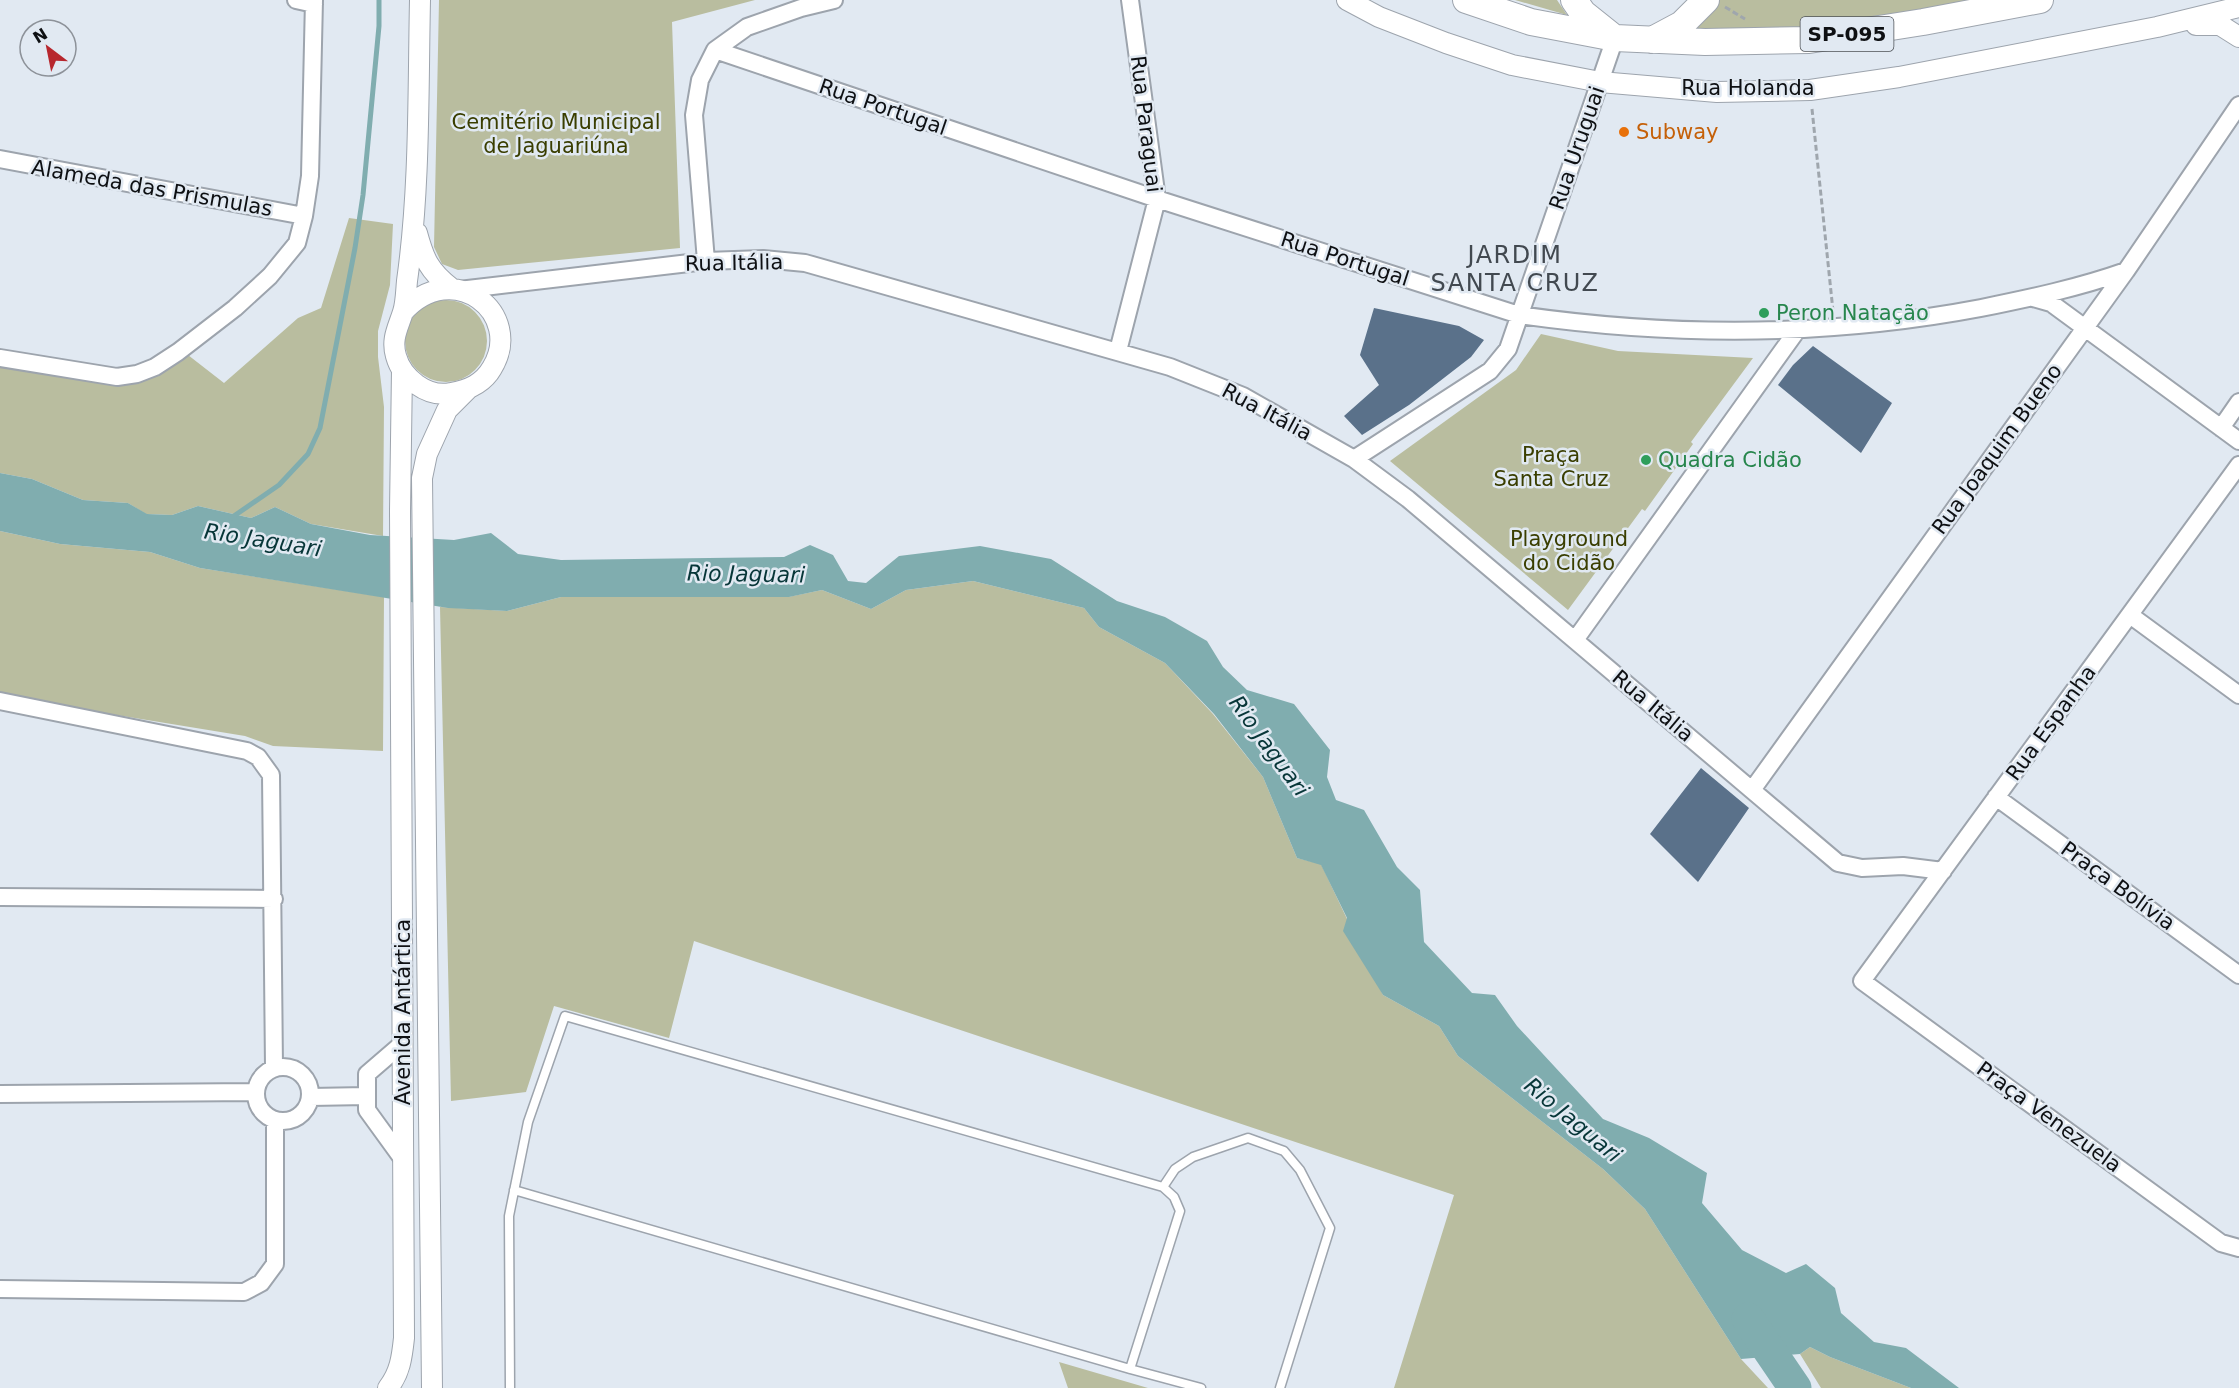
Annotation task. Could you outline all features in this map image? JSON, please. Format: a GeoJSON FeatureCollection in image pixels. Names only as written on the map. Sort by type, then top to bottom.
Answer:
{"type":"FeatureCollection","features":[{"type":"Feature","properties":{"kind":"main road","name":"SP-095"},"geometry":{"type":"LineString","coordinates":[[1466,0],[1531,22],[1615,38],[1705,42],[1809,40],[2040,0]]}},
{"type":"Feature","properties":{"kind":"main road"},"geometry":{"type":"LineString","coordinates":[[1574,0],[1583,13],[1615,38]]}},
{"type":"Feature","properties":{"kind":"main road"},"geometry":{"type":"LineString","coordinates":[[1652,40],[1682,24],[1706,0]]}},
{"type":"Feature","properties":{"kind":"street"},"geometry":{"type":"LineString","coordinates":[[0,357],[117,377],[137,374],[155,367],[235,308],[270,276],[297,243],[310,176],[314,2],[296,0]]}},
{"type":"Feature","properties":{"kind":"street"},"geometry":{"type":"LineString","coordinates":[[403,312],[415,227],[420,0]]}},
{"type":"Feature","properties":{"kind":"street"},"geometry":{"type":"LineString","coordinates":[[706,261],[694,115],[700,80],[715,50],[747,27],[801,8],[834,0]]}},
{"type":"Feature","properties":{"kind":"street","name":"Rua Paraguai"},"geometry":{"type":"LineString","coordinates":[[1118,351],[1157,199],[1130,0]]}},
{"type":"Feature","properties":{"kind":"street","name":"Rua Holanda"},"geometry":{"type":"LineString","coordinates":[[1347,0],[1379,17],[1512,65],[1600,82],[1717,92],[1810,90],[1899,77],[2157,27]]}},
{"type":"Feature","properties":{"kind":"street"},"geometry":{"type":"LineString","coordinates":[[2157,27],[2239,7]]}},
{"type":"Feature","properties":{"kind":"street"},"geometry":{"type":"LineString","coordinates":[[2157,27],[2220,24],[2239,37]]}},
{"type":"Feature","properties":{"kind":"street","name":"Rua Uruguai"},"geometry":{"type":"LineString","coordinates":[[1354,459],[1490,371],[1508,349],[1615,38]]}},
{"type":"Feature","properties":{"kind":"street","name":"Rua Portugal"},"geometry":{"type":"LineString","coordinates":[[715,50],[1157,199],[1519,315],[1665,330],[1835,328],[1929,318],[2032,298],[2086,285],[2126,271]]}},
{"type":"Feature","properties":{"kind":"street","name":"Rua Joaquim Bueno"},"geometry":{"type":"LineString","coordinates":[[1752,789],[2126,271],[2239,105]]}},
{"type":"Feature","properties":{"kind":"street","name":"Alameda das Prismulas"},"geometry":{"type":"LineString","coordinates":[[0,159],[304,216]]}},
{"type":"Feature","properties":{"kind":"street"},"geometry":{"type":"LineString","coordinates":[[415,227],[425,260],[437,277],[455,289]]}},
{"type":"Feature","properties":{"kind":"street","name":"Rua Itália"},"geometry":{"type":"LineString","coordinates":[[455,289],[706,261],[763,259],[805,264],[1170,367],[1243,396],[1354,459],[1408,499],[1838,863],[1862,868],[1903,866],[1943,870]]}},
{"type":"Feature","properties":{"kind":"street"},"geometry":{"type":"LineString","coordinates":[[437,289],[455,289],[468,292],[480,300],[491,312],[498,325],[499,351],[493,368],[482,381],[468,390],[446,394],[429,391],[416,384],[402,370],[396,356],[394,341],[396,326],[412,301],[424,293],[437,289]]}},
{"type":"Feature","properties":{"kind":"street"},"geometry":{"type":"LineString","coordinates":[[2032,298],[2051,303],[2239,441]]}},
{"type":"Feature","properties":{"kind":"street"},"geometry":{"type":"LineString","coordinates":[[1575,640],[1798,329]]}},
{"type":"Feature","properties":{"kind":"street","name":"Avenida Antártica"},"geometry":{"type":"LineString","coordinates":[[388,1388],[396,1379],[404,1338],[400,511],[402,370]]}},
{"type":"Feature","properties":{"kind":"street","name":"Avenida Antártica"},"geometry":{"type":"LineString","coordinates":[[432,1388],[422,478],[427,454],[447,410],[468,390]]}},
{"type":"Feature","properties":{"kind":"street"},"geometry":{"type":"LineString","coordinates":[[2221,428],[2239,402]]}},
{"type":"Feature","properties":{"kind":"street","name":"Rua Espanha"},"geometry":{"type":"LineString","coordinates":[[1862,981],[2239,465]]}},
{"type":"Feature","properties":{"kind":"street"},"geometry":{"type":"LineString","coordinates":[[2130,615],[2239,694]]}},
{"type":"Feature","properties":{"kind":"street"},"geometry":{"type":"LineString","coordinates":[[0,701],[247,751],[258,757],[272,775],[274,1067]]}},
{"type":"Feature","properties":{"kind":"street","name":"Praça Bolívia"},"geometry":{"type":"LineString","coordinates":[[1996,797],[2239,975]]}},
{"type":"Feature","properties":{"kind":"street"},"geometry":{"type":"LineString","coordinates":[[0,897],[274,899]]}},
{"type":"Feature","properties":{"kind":"street","name":"Praça Venezuela"},"geometry":{"type":"LineString","coordinates":[[1862,981],[2221,1243],[2239,1248]]}},
{"type":"Feature","properties":{"kind":"street"},"geometry":{"type":"LineString","coordinates":[[403,1043],[367,1074],[367,1110],[404,1161]]}},
{"type":"Feature","properties":{"kind":"street"},"geometry":{"type":"LineString","coordinates":[[274,1067],[292,1068],[306,1079],[310,1097],[304,1111],[291,1120],[275,1120],[260,1109],[255,1092],[261,1077],[274,1067]]}},
{"type":"Feature","properties":{"kind":"street"},"geometry":{"type":"LineString","coordinates":[[0,1094],[255,1092]]}},
{"type":"Feature","properties":{"kind":"street"},"geometry":{"type":"LineString","coordinates":[[310,1097],[367,1096]]}},
{"type":"Feature","properties":{"kind":"street"},"geometry":{"type":"LineString","coordinates":[[0,1289],[244,1292],[261,1283],[275,1264],[275,1120]]}},
{"type":"Feature","properties":{"kind":"lane"},"geometry":{"type":"LineString","coordinates":[[510,1388],[509,1216],[528,1122],[566,1016],[1163,1187],[1174,1197],[1180,1211],[1130,1369]]}},
{"type":"Feature","properties":{"kind":"lane"},"geometry":{"type":"LineString","coordinates":[[1163,1187],[1175,1168],[1193,1157],[1248,1138],[1284,1151],[1300,1170],[1330,1228],[1280,1388]]}},
{"type":"Feature","properties":{"kind":"lane"},"geometry":{"type":"LineString","coordinates":[[514,1190],[1201,1388]]}},
{"type":"Feature","properties":{"kind":"path"},"geometry":{"type":"LineString","coordinates":[[1810,90],[1835,328]]}},
{"type":"Feature","properties":{"kind":"green space","name":"Cemitério Municipal de Jaguariúna"},"geometry":{"type":"Polygon","coordinates":[[[439,0],[755,0],[672,22],[680,248],[458,270],[442,264],[434,247],[439,0]]]}},
{"type":"Feature","properties":{"kind":"green space"},"geometry":{"type":"Polygon","coordinates":[[[1515,0],[1557,0],[1567,15],[1515,0]]]}},
{"type":"Feature","properties":{"kind":"green space"},"geometry":{"type":"Polygon","coordinates":[[[1709,0],[2001,0],[1810,31],[1665,37],[1709,0]]]}},
{"type":"Feature","properties":{"kind":"green space"},"geometry":{"type":"Polygon","coordinates":[[[349,218],[393,224],[390,285],[378,331],[378,357],[384,407],[383,536],[311,524],[275,507],[251,518],[198,506],[172,515],[146,514],[128,503],[83,500],[32,479],[0,473],[0,365],[111,384],[133,382],[188,355],[224,383],[298,318],[321,308],[349,218]]]}},
{"type":"Feature","properties":{"kind":"green space"},"geometry":{"type":"Polygon","coordinates":[[[446,300],[462,303],[475,312],[484,325],[487,341],[484,357],[475,370],[462,379],[446,382],[430,379],[417,370],[408,357],[405,341],[408,325],[417,312],[430,303],[446,300]]]}},
{"type":"Feature","properties":{"kind":"green space","name":"Praça Santa Cruz"},"geometry":{"type":"Polygon","coordinates":[[[1541,334],[1618,351],[1753,358],[1691,442],[1693,444],[1645,511],[1642,509],[1568,610],[1390,461],[1516,370],[1541,334]]]}},
{"type":"Feature","properties":{"kind":"green space"},"geometry":{"type":"Polygon","coordinates":[[[0,531],[60,544],[150,552],[200,568],[384,597],[383,751],[273,746],[245,736],[0,696],[0,531]]]}},
{"type":"Feature","properties":{"kind":"green space"},"geometry":{"type":"Polygon","coordinates":[[[973,581],[1084,608],[1099,627],[1165,663],[1213,714],[1263,777],[1297,858],[1321,864],[1383,995],[1439,1026],[1458,1056],[1603,1169],[1645,1209],[1741,1359],[1768,1388],[1394,1388],[1454,1195],[694,941],[669,1038],[554,1006],[526,1092],[451,1101],[440,607],[507,611],[561,597],[788,597],[822,590],[871,609],[906,590],[973,581]]]}},
{"type":"Feature","properties":{"kind":"green space"},"geometry":{"type":"Polygon","coordinates":[[[1810,1347],[1911,1388],[1821,1388],[1800,1354],[1810,1347]]]}},
{"type":"Feature","properties":{"kind":"green space"},"geometry":{"type":"Polygon","coordinates":[[[1059,1362],[1148,1388],[1068,1388],[1059,1362]]]}},
{"type":"Feature","properties":{"kind":"water"},"geometry":{"type":"Polygon","coordinates":[[[0,473],[32,479],[83,500],[128,503],[147,514],[172,515],[198,506],[251,518],[275,507],[311,524],[370,535],[454,540],[491,533],[518,554],[561,560],[784,557],[810,545],[833,555],[848,581],[866,583],[899,556],[980,546],[1051,559],[1117,601],[1165,617],[1207,641],[1223,667],[1247,690],[1294,704],[1330,750],[1327,777],[1336,800],[1364,810],[1397,867],[1420,890],[1424,942],[1472,993],[1495,995],[1517,1026],[1603,1119],[1649,1138],[1707,1173],[1702,1203],[1742,1250],[1786,1273],[1806,1264],[1835,1288],[1841,1313],[1874,1342],[1906,1348],[1959,1388],[1911,1388],[1810,1347],[1800,1354],[1741,1359],[1645,1209],[1603,1169],[1458,1056],[1439,1026],[1383,995],[1343,931],[1347,918],[1321,865],[1297,858],[1263,777],[1214,714],[1165,663],[1099,627],[1084,608],[973,581],[906,590],[871,609],[822,590],[789,597],[561,597],[507,611],[448,608],[200,568],[150,552],[60,544],[0,531],[0,473]]]}},
{"type":"Feature","properties":{"kind":"building"},"geometry":{"type":"Polygon","coordinates":[[[1374,308],[1459,326],[1484,340],[1471,357],[1409,405],[1362,435],[1344,416],[1379,385],[1360,355],[1374,308]]]}},
{"type":"Feature","properties":{"kind":"building"},"geometry":{"type":"Polygon","coordinates":[[[1813,346],[1892,403],[1861,453],[1778,385],[1793,365],[1813,346]]]}},
{"type":"Feature","properties":{"kind":"building"},"geometry":{"type":"Polygon","coordinates":[[[1701,768],[1749,808],[1698,882],[1650,834],[1701,768]]]}},
{"type":"Feature","properties":{"kind":"waterway"},"geometry":{"type":"LineString","coordinates":[[231,518],[279,485],[308,454],[320,428],[363,195],[379,26],[379,0]]}},
{"type":"Feature","properties":{"kind":"waterway","name":"Rio Jaguari"},"geometry":{"type":"LineString","coordinates":[[1748,1319],[1795,1388]]}},
{"type":"Feature","properties":{"kind":"place","name":"Subway"},"geometry":{"type":"Point","coordinates":[1624,132]}},
{"type":"Feature","properties":{"kind":"place","name":"Peron Natação"},"geometry":{"type":"Point","coordinates":[1764,313]}},
{"type":"Feature","properties":{"kind":"place","name":"Quadra Cidão"},"geometry":{"type":"Point","coordinates":[1646,460]}},
{"type":"Feature","properties":{"kind":"district","name":"JARDIM SANTA CRUZ"},"geometry":{"type":"Point","coordinates":[1515,269]}},
{"type":"Feature","properties":{"kind":"park label","name":"Playground do Cidão"},"geometry":{"type":"Point","coordinates":[1569,551]}}]}
